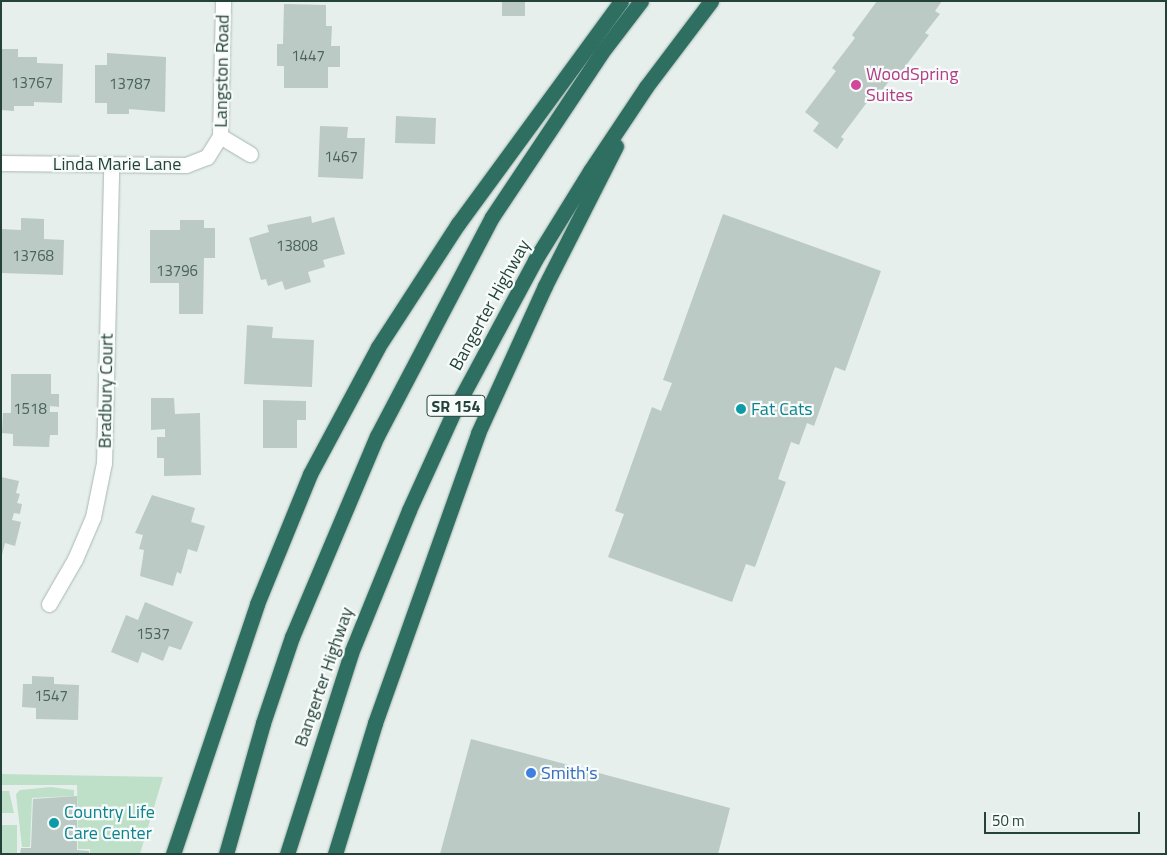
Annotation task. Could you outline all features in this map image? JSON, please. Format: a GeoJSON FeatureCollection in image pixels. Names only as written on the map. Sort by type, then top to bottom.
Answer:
{"type":"FeatureCollection","features":[{"type":"Feature","properties":{"kind":"highway"},"geometry":{"type":"LineString","coordinates":[[174,854],[257,604],[310,474],[378,347],[452,232],[621,1]]}},
{"type":"Feature","properties":{"kind":"highway","name":"SR 154"},"geometry":{"type":"LineString","coordinates":[[226,854],[263,723],[292,637],[376,436],[492,217],[602,52],[641,1]]}},
{"type":"Feature","properties":{"kind":"highway","name":"Bangerter Highway"},"geometry":{"type":"LineString","coordinates":[[287,854],[351,653],[429,463],[478,363],[535,260],[646,87],[710,1]]}},
{"type":"Feature","properties":{"kind":"highway"},"geometry":{"type":"LineString","coordinates":[[335,854],[378,714],[478,433],[545,286],[646,87]]}},
{"type":"Feature","properties":{"kind":"street","name":"Langston Road"},"geometry":{"type":"LineString","coordinates":[[223,1],[220,136],[250,154]]}},
{"type":"Feature","properties":{"kind":"street","name":"Linda Marie Lane"},"geometry":{"type":"LineString","coordinates":[[1,164],[186,165],[207,157],[220,136]]}},
{"type":"Feature","properties":{"kind":"street","name":"Bradbury Court"},"geometry":{"type":"LineString","coordinates":[[49,604],[75,559],[93,517],[104,463],[111,166]]}},
{"type":"Feature","properties":{"kind":"green space"},"geometry":{"type":"Polygon","coordinates":[[[1,774],[163,777],[140,854],[90,854],[90,849],[78,849],[77,785],[1,785],[1,774]]]}},
{"type":"Feature","properties":{"kind":"green space"},"geometry":{"type":"Polygon","coordinates":[[[51,787],[74,790],[74,796],[32,798],[30,847],[22,847],[16,794],[20,790],[51,787]]]}},
{"type":"Feature","properties":{"kind":"green space"},"geometry":{"type":"Polygon","coordinates":[[[1,791],[9,791],[14,813],[1,813],[1,791]]]}},
{"type":"Feature","properties":{"kind":"green space"},"geometry":{"type":"Polygon","coordinates":[[[1,825],[17,825],[17,854],[1,854],[1,825]]]}},
{"type":"Feature","properties":{"kind":"building"},"geometry":{"type":"Polygon","coordinates":[[[502,1],[525,1],[525,16],[502,16],[502,1]]]}},
{"type":"Feature","properties":{"kind":"building","name":"WoodSpring Suites"},"geometry":{"type":"Polygon","coordinates":[[[877,1],[942,1],[935,11],[940,14],[925,33],[929,35],[901,72],[898,69],[875,100],[871,97],[841,137],[844,139],[837,149],[813,131],[819,123],[805,112],[836,71],[832,68],[855,38],[852,35],[877,1]]]}},
{"type":"Feature","properties":{"kind":"building"},"geometry":{"type":"Polygon","coordinates":[[[284,4],[326,5],[326,26],[332,26],[331,46],[340,46],[340,67],[328,67],[328,88],[284,88],[284,66],[277,66],[277,44],[283,44],[284,4]]]}},
{"type":"Feature","properties":{"kind":"building"},"geometry":{"type":"Polygon","coordinates":[[[1,49],[18,49],[18,57],[37,57],[37,63],[63,64],[62,103],[34,102],[34,106],[14,106],[14,111],[1,110],[1,49]]]}},
{"type":"Feature","properties":{"kind":"building"},"geometry":{"type":"Polygon","coordinates":[[[107,53],[166,57],[165,112],[129,109],[129,114],[107,114],[107,103],[95,103],[95,65],[107,65],[107,53]]]}},
{"type":"Feature","properties":{"kind":"building"},"geometry":{"type":"Polygon","coordinates":[[[396,116],[436,118],[435,144],[395,143],[396,116]]]}},
{"type":"Feature","properties":{"kind":"building"},"geometry":{"type":"Polygon","coordinates":[[[320,126],[348,127],[347,138],[365,138],[363,179],[318,177],[320,126]]]}},
{"type":"Feature","properties":{"kind":"building","name":"Fat Cats"},"geometry":{"type":"Polygon","coordinates":[[[723,214],[881,271],[845,371],[835,367],[814,426],[807,423],[799,445],[791,442],[778,479],[786,482],[755,567],[746,564],[732,602],[608,557],[624,514],[615,511],[652,407],[661,411],[672,383],[663,380],[723,214]]]}},
{"type":"Feature","properties":{"kind":"building"},"geometry":{"type":"Polygon","coordinates":[[[311,216],[312,223],[334,217],[345,254],[323,260],[325,267],[308,272],[311,282],[285,290],[282,281],[268,286],[266,279],[261,280],[249,238],[269,232],[267,225],[311,216]]]}},
{"type":"Feature","properties":{"kind":"building"},"geometry":{"type":"Polygon","coordinates":[[[21,218],[44,219],[44,239],[64,240],[63,275],[1,273],[1,229],[21,230],[21,218]]]}},
{"type":"Feature","properties":{"kind":"building"},"geometry":{"type":"Polygon","coordinates":[[[180,220],[204,220],[204,228],[215,228],[215,258],[204,258],[203,314],[179,314],[179,283],[150,283],[150,230],[180,230],[180,220]]]}},
{"type":"Feature","properties":{"kind":"building"},"geometry":{"type":"Polygon","coordinates":[[[247,325],[273,327],[272,338],[314,340],[312,387],[244,384],[247,325]]]}},
{"type":"Feature","properties":{"kind":"building"},"geometry":{"type":"Polygon","coordinates":[[[11,374],[51,374],[51,394],[59,394],[59,407],[50,406],[50,412],[58,412],[58,435],[50,435],[49,447],[13,446],[13,434],[2,433],[3,413],[11,413],[11,374]]]}},
{"type":"Feature","properties":{"kind":"building"},"geometry":{"type":"Polygon","coordinates":[[[151,398],[174,398],[175,414],[200,413],[201,475],[164,476],[164,458],[157,458],[157,437],[165,437],[165,429],[151,430],[151,398]]]}},
{"type":"Feature","properties":{"kind":"building"},"geometry":{"type":"Polygon","coordinates":[[[263,400],[306,401],[306,420],[297,420],[297,448],[263,448],[263,400]]]}},
{"type":"Feature","properties":{"kind":"building"},"geometry":{"type":"Polygon","coordinates":[[[1,477],[19,481],[16,493],[20,494],[17,503],[22,504],[20,514],[14,513],[12,520],[21,522],[15,546],[5,543],[2,555],[1,477]]]}},
{"type":"Feature","properties":{"kind":"building"},"geometry":{"type":"Polygon","coordinates":[[[152,495],[195,508],[191,522],[205,526],[197,552],[188,549],[181,574],[177,572],[173,586],[140,576],[144,550],[139,549],[143,535],[135,533],[152,495]]]}},
{"type":"Feature","properties":{"kind":"building"},"geometry":{"type":"Polygon","coordinates":[[[145,602],[193,622],[181,650],[169,646],[163,661],[142,652],[138,663],[111,652],[126,615],[138,620],[145,602]]]}},
{"type":"Feature","properties":{"kind":"building"},"geometry":{"type":"Polygon","coordinates":[[[32,676],[54,677],[54,684],[79,685],[78,720],[36,719],[36,708],[22,707],[23,684],[32,684],[32,676]]]}},
{"type":"Feature","properties":{"kind":"building","name":"Smith's"},"geometry":{"type":"Polygon","coordinates":[[[471,739],[730,808],[718,854],[440,854],[471,739]]]}},
{"type":"Feature","properties":{"kind":"building","name":"Country Life Care Center"},"geometry":{"type":"Polygon","coordinates":[[[77,796],[77,850],[89,851],[89,854],[20,854],[21,848],[31,848],[33,799],[77,796]]]}},
{"type":"Feature","properties":{"kind":"place","name":"WoodSpring Suites"},"geometry":{"type":"Point","coordinates":[856,85]}},
{"type":"Feature","properties":{"kind":"place","name":"Fat Cats"},"geometry":{"type":"Point","coordinates":[741,409]}},
{"type":"Feature","properties":{"kind":"place","name":"Smith's"},"geometry":{"type":"Point","coordinates":[531,773]}},
{"type":"Feature","properties":{"kind":"place","name":"Country Life Care Center"},"geometry":{"type":"Point","coordinates":[54,823]}}]}
